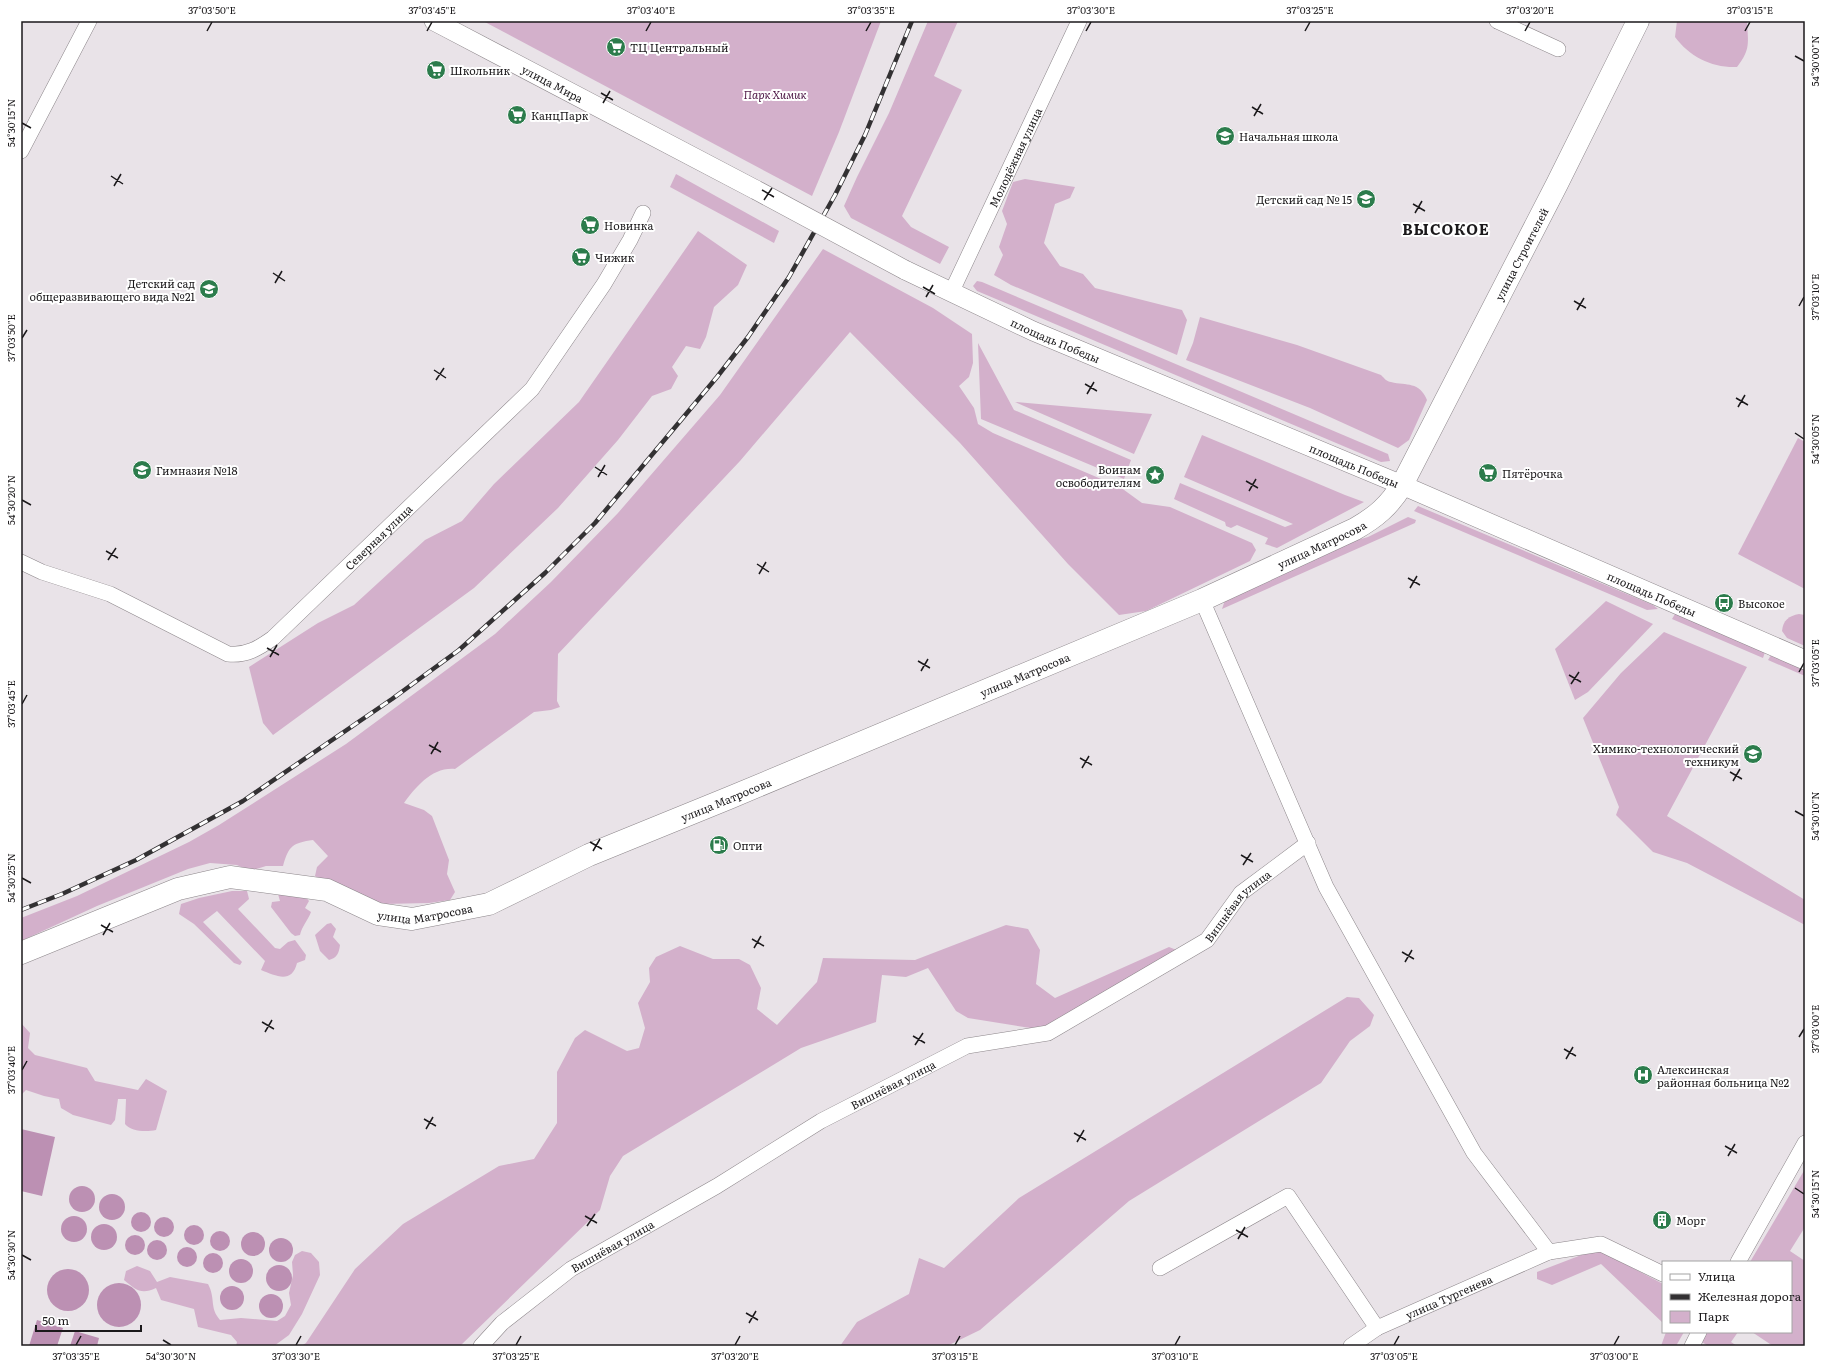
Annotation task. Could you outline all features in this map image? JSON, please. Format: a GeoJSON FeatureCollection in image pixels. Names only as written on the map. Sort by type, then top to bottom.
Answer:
{"type":"FeatureCollection","features":[{"type":"Feature","properties":{"kind":"main road","name":"улица Строителей"},"geometry":{"type":"LineString","coordinates":[[1402,485],[1557,184],[1638,21]]}},
{"type":"Feature","properties":{"kind":"main road","name":"улица Матросова"},"geometry":{"type":"LineString","coordinates":[[21,953],[178,889],[230,877],[327,890],[378,914],[412,920],[489,904],[589,855],[1202,600],[1355,529],[1376,516],[1388,505],[1402,485]]}},
{"type":"Feature","properties":{"kind":"street"},"geometry":{"type":"LineString","coordinates":[[21,151],[89,21]]}},
{"type":"Feature","properties":{"kind":"street","name":"улица Мира"},"geometry":{"type":"LineString","coordinates":[[434,21],[905,270]]}},
{"type":"Feature","properties":{"kind":"street","name":"Молодёжная улица"},"geometry":{"type":"LineString","coordinates":[[950,293],[1079,21]]}},
{"type":"Feature","properties":{"kind":"street"},"geometry":{"type":"LineString","coordinates":[[1497,21],[1558,49]]}},
{"type":"Feature","properties":{"kind":"street","name":"Северная улица"},"geometry":{"type":"LineString","coordinates":[[21,562],[42,572],[110,594],[228,654],[243,654],[262,646],[273,638],[532,389],[604,284],[630,240],[643,213]]}},
{"type":"Feature","properties":{"kind":"street","name":"площадь Победы"},"geometry":{"type":"LineString","coordinates":[[905,270],[950,293],[1033,331],[1402,485],[1805,660]]}},
{"type":"Feature","properties":{"kind":"street"},"geometry":{"type":"LineString","coordinates":[[1202,600],[1326,887],[1474,1153],[1549,1252]]}},
{"type":"Feature","properties":{"kind":"street","name":"Вишнёвая улица"},"geometry":{"type":"LineString","coordinates":[[481,1346],[502,1323],[571,1269],[717,1186],[821,1120],[967,1046],[1048,1033],[1207,940],[1241,892],[1308,843]]}},
{"type":"Feature","properties":{"kind":"street"},"geometry":{"type":"LineString","coordinates":[[1739,1261],[1805,1143]]}},
{"type":"Feature","properties":{"kind":"street"},"geometry":{"type":"LineString","coordinates":[[1160,1268],[1288,1196],[1377,1328]]}},
{"type":"Feature","properties":{"kind":"street","name":"улица Тургенева"},"geometry":{"type":"LineString","coordinates":[[1351,1346],[1377,1328],[1549,1252],[1601,1244],[1662,1274]]}},
{"type":"Feature","properties":{"kind":"street"},"geometry":{"type":"LineString","coordinates":[[1692,1346],[1698,1333]]}},
{"type":"Feature","properties":{"kind":"green space","name":"Парк Химик"},"geometry":{"type":"Polygon","coordinates":[[[483,21],[881,21],[839,132],[812,196],[483,21]]]}},
{"type":"Feature","properties":{"kind":"green space"},"geometry":{"type":"Polygon","coordinates":[[[928,21],[958,21],[934,76],[962,90],[902,216],[911,227],[949,247],[940,264],[851,218],[844,206],[889,113],[928,21]]]}},
{"type":"Feature","properties":{"kind":"green space"},"geometry":{"type":"Polygon","coordinates":[[[1677,21],[1747,21],[1748,46],[1745,55],[1737,67],[1719,66],[1702,60],[1695,56],[1675,37],[1677,21]]]}},
{"type":"Feature","properties":{"kind":"green space"},"geometry":{"type":"Polygon","coordinates":[[[676,174],[779,231],[774,243],[670,187],[676,174]]]}},
{"type":"Feature","properties":{"kind":"green space"},"geometry":{"type":"Polygon","coordinates":[[[1025,179],[1075,187],[1070,198],[1055,204],[1044,243],[1060,266],[1083,274],[1095,288],[1182,310],[1187,320],[1177,355],[1011,285],[994,275],[1003,255],[999,247],[1007,224],[1002,211],[1013,182],[1025,179]]]}},
{"type":"Feature","properties":{"kind":"green space"},"geometry":{"type":"Polygon","coordinates":[[[698,231],[747,265],[738,285],[714,307],[706,337],[700,349],[686,346],[672,367],[678,376],[671,389],[652,396],[618,440],[558,508],[474,588],[273,735],[263,723],[249,667],[318,623],[354,605],[425,540],[462,521],[494,484],[579,402],[698,231]]]}},
{"type":"Feature","properties":{"kind":"green space"},"geometry":{"type":"Polygon","coordinates":[[[823,249],[933,308],[972,334],[973,363],[969,377],[959,386],[974,408],[978,424],[993,433],[1120,487],[1142,503],[1170,507],[1252,543],[1256,550],[1250,561],[1146,611],[1119,615],[1068,564],[960,443],[850,332],[740,461],[558,654],[557,701],[560,707],[551,710],[534,712],[455,769],[439,771],[425,779],[404,803],[424,810],[432,816],[449,860],[447,874],[455,892],[450,900],[429,903],[383,904],[322,880],[315,876],[317,867],[328,856],[313,840],[301,842],[293,846],[287,854],[283,866],[266,866],[250,871],[237,865],[210,863],[188,869],[97,906],[21,941],[21,918],[77,896],[189,842],[219,825],[346,744],[495,634],[551,582],[618,513],[720,395],[823,249]]]}},
{"type":"Feature","properties":{"kind":"green space"},"geometry":{"type":"Polygon","coordinates":[[[977,281],[1388,454],[1390,461],[1381,462],[977,291],[973,286],[977,281]]]}},
{"type":"Feature","properties":{"kind":"green space"},"geometry":{"type":"Polygon","coordinates":[[[1200,317],[1297,345],[1381,375],[1390,382],[1407,384],[1416,387],[1424,394],[1427,400],[1409,440],[1398,448],[1310,408],[1186,360],[1193,343],[1200,317]]]}},
{"type":"Feature","properties":{"kind":"green space"},"geometry":{"type":"Polygon","coordinates":[[[978,343],[1014,410],[1131,460],[1124,479],[981,419],[978,343]]]}},
{"type":"Feature","properties":{"kind":"green space"},"geometry":{"type":"Polygon","coordinates":[[[1015,402],[1152,414],[1134,454],[1015,402]]]}},
{"type":"Feature","properties":{"kind":"green space"},"geometry":{"type":"Polygon","coordinates":[[[1202,435],[1364,502],[1277,548],[1265,544],[1268,538],[1237,525],[1231,528],[1226,526],[1225,522],[1174,499],[1180,483],[1285,527],[1293,524],[1184,477],[1202,435]]]}},
{"type":"Feature","properties":{"kind":"green space"},"geometry":{"type":"Polygon","coordinates":[[[1798,438],[1805,442],[1805,589],[1738,554],[1798,438]]]}},
{"type":"Feature","properties":{"kind":"green space"},"geometry":{"type":"Polygon","coordinates":[[[1418,506],[1653,605],[1658,609],[1647,610],[1414,511],[1418,506]]]}},
{"type":"Feature","properties":{"kind":"green space"},"geometry":{"type":"Polygon","coordinates":[[[1408,517],[1416,520],[1415,523],[1222,609],[1225,600],[1354,541],[1368,537],[1408,517]]]}},
{"type":"Feature","properties":{"kind":"green space"},"geometry":{"type":"Polygon","coordinates":[[[1606,601],[1653,624],[1588,692],[1575,700],[1555,649],[1606,601]]]}},
{"type":"Feature","properties":{"kind":"green space"},"geometry":{"type":"Polygon","coordinates":[[[1675,614],[1765,652],[1763,658],[1672,619],[1675,614]]]}},
{"type":"Feature","properties":{"kind":"green space"},"geometry":{"type":"Polygon","coordinates":[[[1799,614],[1805,615],[1805,646],[1787,638],[1782,631],[1787,619],[1799,614]]]}},
{"type":"Feature","properties":{"kind":"green space"},"geometry":{"type":"Polygon","coordinates":[[[1664,632],[1747,667],[1667,816],[1805,900],[1805,925],[1687,863],[1653,852],[1616,815],[1619,807],[1583,718],[1621,673],[1664,632]]]}},
{"type":"Feature","properties":{"kind":"green space"},"geometry":{"type":"Polygon","coordinates":[[[1771,655],[1805,670],[1805,676],[1768,660],[1771,655]]]}},
{"type":"Feature","properties":{"kind":"green space"},"geometry":{"type":"Polygon","coordinates":[[[232,891],[247,891],[249,899],[238,909],[275,948],[280,949],[288,942],[295,940],[306,955],[305,960],[297,963],[295,970],[291,974],[283,977],[261,970],[265,961],[217,911],[203,922],[242,962],[240,965],[234,963],[194,924],[179,914],[181,904],[199,898],[232,891]]]}},
{"type":"Feature","properties":{"kind":"green space"},"geometry":{"type":"Polygon","coordinates":[[[278,894],[304,895],[309,901],[305,908],[311,912],[300,935],[295,936],[291,933],[271,907],[272,902],[280,901],[278,894]]]}},
{"type":"Feature","properties":{"kind":"green space"},"geometry":{"type":"Polygon","coordinates":[[[331,923],[336,929],[333,937],[340,945],[337,955],[329,960],[320,951],[315,935],[327,924],[331,923]]]}},
{"type":"Feature","properties":{"kind":"green space"},"geometry":{"type":"Polygon","coordinates":[[[1006,925],[1028,929],[1040,950],[1036,984],[1055,998],[1169,947],[1179,951],[1043,1030],[968,1018],[956,1011],[928,968],[906,977],[882,975],[876,1022],[801,1048],[623,1156],[610,1176],[600,1210],[460,1346],[301,1346],[306,1343],[355,1269],[403,1224],[499,1166],[534,1159],[557,1123],[557,1072],[575,1038],[585,1030],[627,1051],[639,1048],[645,1028],[638,1003],[650,982],[649,968],[656,957],[680,946],[713,959],[739,959],[750,965],[761,988],[757,1009],[777,1025],[817,982],[823,958],[915,960],[1006,925]]]}},
{"type":"Feature","properties":{"kind":"green space"},"geometry":{"type":"Polygon","coordinates":[[[1347,997],[1359,998],[1374,1015],[1370,1026],[1350,1041],[1321,1083],[1129,1201],[980,1330],[947,1346],[840,1346],[857,1322],[909,1294],[919,1258],[944,1268],[1019,1198],[1347,997]]]}},
{"type":"Feature","properties":{"kind":"green space"},"geometry":{"type":"Polygon","coordinates":[[[21,1023],[30,1033],[28,1048],[35,1055],[87,1068],[95,1081],[138,1090],[146,1079],[167,1091],[156,1130],[135,1130],[131,1129],[125,1124],[126,1099],[118,1099],[115,1120],[111,1125],[73,1115],[61,1108],[59,1099],[26,1090],[21,1095],[21,1023]]]}},
{"type":"Feature","properties":{"kind":"green space"},"geometry":{"type":"Polygon","coordinates":[[[1805,1169],[1805,1227],[1790,1251],[1805,1261],[1805,1346],[1773,1346],[1754,1333],[1792,1333],[1792,1261],[1751,1261],[1805,1169]]]}},
{"type":"Feature","properties":{"kind":"green space"},"geometry":{"type":"Polygon","coordinates":[[[1597,1249],[1662,1283],[1662,1322],[1601,1264],[1552,1285],[1537,1279],[1537,1272],[1597,1249]]]}},
{"type":"Feature","properties":{"kind":"green space"},"geometry":{"type":"Polygon","coordinates":[[[302,1251],[311,1253],[319,1262],[320,1275],[302,1314],[289,1335],[274,1346],[236,1346],[237,1342],[231,1335],[198,1327],[194,1309],[161,1300],[156,1288],[142,1291],[124,1280],[126,1271],[137,1266],[150,1271],[157,1282],[170,1277],[208,1284],[212,1294],[213,1307],[220,1320],[241,1318],[277,1321],[285,1316],[291,1305],[289,1293],[293,1275],[292,1262],[295,1255],[302,1251]]]}},
{"type":"Feature","properties":{"kind":"green space"},"geometry":{"type":"Polygon","coordinates":[[[1666,1333],[1683,1333],[1676,1346],[1661,1346],[1666,1333]]]}},
{"type":"Feature","properties":{"kind":"green space"},"geometry":{"type":"Polygon","coordinates":[[[1706,1333],[1737,1333],[1731,1342],[1737,1346],[1708,1346],[1702,1342],[1706,1333]]]}},
{"type":"Feature","properties":{"kind":"shaded area"},"geometry":{"type":"Polygon","coordinates":[[[21,1129],[55,1137],[42,1196],[21,1191],[21,1129]]]}},
{"type":"Feature","properties":{"kind":"shaded area"},"geometry":{"type":"Polygon","coordinates":[[[82,1186],[91,1190],[95,1199],[91,1208],[82,1212],[73,1208],[69,1199],[73,1190],[82,1186]]]}},
{"type":"Feature","properties":{"kind":"shaded area"},"geometry":{"type":"Polygon","coordinates":[[[112,1194],[121,1198],[125,1207],[121,1216],[112,1220],[103,1216],[99,1207],[103,1198],[112,1194]]]}},
{"type":"Feature","properties":{"kind":"shaded area"},"geometry":{"type":"Polygon","coordinates":[[[137,1212],[145,1212],[151,1218],[151,1226],[145,1232],[137,1232],[131,1226],[131,1218],[137,1212]]]}},
{"type":"Feature","properties":{"kind":"shaded area"},"geometry":{"type":"Polygon","coordinates":[[[74,1216],[83,1220],[87,1229],[83,1238],[74,1242],[65,1238],[61,1229],[65,1220],[74,1216]]]}},
{"type":"Feature","properties":{"kind":"shaded area"},"geometry":{"type":"Polygon","coordinates":[[[164,1217],[171,1220],[174,1227],[171,1234],[164,1237],[157,1234],[154,1227],[157,1220],[164,1217]]]}},
{"type":"Feature","properties":{"kind":"shaded area"},"geometry":{"type":"Polygon","coordinates":[[[104,1224],[113,1228],[117,1237],[113,1246],[104,1250],[95,1246],[91,1237],[95,1228],[104,1224]]]}},
{"type":"Feature","properties":{"kind":"shaded area"},"geometry":{"type":"Polygon","coordinates":[[[194,1225],[201,1228],[204,1235],[201,1242],[194,1245],[187,1242],[184,1235],[187,1228],[194,1225]]]}},
{"type":"Feature","properties":{"kind":"shaded area"},"geometry":{"type":"Polygon","coordinates":[[[220,1231],[227,1234],[230,1241],[227,1248],[220,1251],[213,1248],[210,1241],[213,1234],[220,1231]]]}},
{"type":"Feature","properties":{"kind":"shaded area"},"geometry":{"type":"Polygon","coordinates":[[[253,1232],[258,1233],[264,1239],[264,1249],[258,1255],[253,1256],[248,1255],[242,1249],[241,1244],[242,1239],[248,1233],[253,1232]]]}},
{"type":"Feature","properties":{"kind":"shaded area"},"geometry":{"type":"Polygon","coordinates":[[[135,1235],[142,1238],[145,1245],[142,1252],[135,1255],[128,1252],[125,1245],[128,1238],[135,1235]]]}},
{"type":"Feature","properties":{"kind":"shaded area"},"geometry":{"type":"Polygon","coordinates":[[[281,1238],[289,1242],[293,1250],[289,1258],[281,1262],[273,1258],[269,1250],[273,1242],[281,1238]]]}},
{"type":"Feature","properties":{"kind":"shaded area"},"geometry":{"type":"Polygon","coordinates":[[[157,1240],[164,1243],[167,1250],[164,1257],[157,1260],[150,1257],[147,1250],[150,1243],[157,1240]]]}},
{"type":"Feature","properties":{"kind":"shaded area"},"geometry":{"type":"Polygon","coordinates":[[[187,1247],[194,1250],[197,1257],[194,1264],[187,1267],[180,1264],[177,1257],[180,1250],[187,1247]]]}},
{"type":"Feature","properties":{"kind":"shaded area"},"geometry":{"type":"Polygon","coordinates":[[[213,1253],[220,1256],[223,1263],[220,1270],[213,1273],[206,1270],[203,1263],[206,1256],[213,1253]]]}},
{"type":"Feature","properties":{"kind":"shaded area"},"geometry":{"type":"Polygon","coordinates":[[[241,1259],[250,1262],[253,1271],[250,1280],[241,1283],[232,1280],[229,1271],[232,1262],[241,1259]]]}},
{"type":"Feature","properties":{"kind":"shaded area"},"geometry":{"type":"Polygon","coordinates":[[[279,1265],[288,1269],[292,1278],[288,1287],[279,1291],[270,1287],[266,1278],[270,1269],[279,1265]]]}},
{"type":"Feature","properties":{"kind":"shaded area"},"geometry":{"type":"Polygon","coordinates":[[[64,1269],[72,1269],[80,1272],[86,1278],[89,1290],[86,1302],[80,1308],[72,1311],[64,1311],[56,1308],[50,1302],[47,1294],[47,1286],[50,1278],[56,1272],[64,1269]]]}},
{"type":"Feature","properties":{"kind":"shaded area"},"geometry":{"type":"Polygon","coordinates":[[[119,1283],[131,1287],[137,1293],[141,1305],[137,1317],[131,1323],[119,1327],[107,1323],[101,1317],[97,1305],[101,1293],[107,1287],[119,1283]]]}},
{"type":"Feature","properties":{"kind":"shaded area"},"geometry":{"type":"Polygon","coordinates":[[[232,1286],[241,1289],[244,1298],[241,1307],[232,1310],[223,1307],[220,1298],[223,1289],[232,1286]]]}},
{"type":"Feature","properties":{"kind":"shaded area"},"geometry":{"type":"Polygon","coordinates":[[[271,1294],[280,1297],[283,1306],[280,1315],[271,1318],[262,1315],[259,1306],[262,1297],[271,1294]]]}},
{"type":"Feature","properties":{"kind":"shaded area"},"geometry":{"type":"Polygon","coordinates":[[[37,1320],[63,1328],[57,1346],[29,1346],[37,1320]]]}},
{"type":"Feature","properties":{"kind":"shaded area"},"geometry":{"type":"Polygon","coordinates":[[[75,1331],[99,1338],[97,1346],[70,1346],[75,1331]]]}},
{"type":"Feature","properties":{"kind":"railway"},"geometry":{"type":"LineString","coordinates":[[21,910],[62,894],[136,860],[243,801],[392,699],[459,650],[545,573],[595,523],[717,377],[748,337],[789,277],[835,195],[865,135],[912,21]]}},
{"type":"Feature","properties":{"kind":"place","name":"ТЦ Центральный"},"geometry":{"type":"Point","coordinates":[616,47]}},
{"type":"Feature","properties":{"kind":"place","name":"Школьник"},"geometry":{"type":"Point","coordinates":[436,70]}},
{"type":"Feature","properties":{"kind":"place","name":"КанцПарк"},"geometry":{"type":"Point","coordinates":[517,115]}},
{"type":"Feature","properties":{"kind":"place","name":"Начальная школа"},"geometry":{"type":"Point","coordinates":[1225,136]}},
{"type":"Feature","properties":{"kind":"place","name":"Детский сад № 15"},"geometry":{"type":"Point","coordinates":[1366,199]}},
{"type":"Feature","properties":{"kind":"place","name":"Новинка"},"geometry":{"type":"Point","coordinates":[590,225]}},
{"type":"Feature","properties":{"kind":"place","name":"Чижик"},"geometry":{"type":"Point","coordinates":[581,257]}},
{"type":"Feature","properties":{"kind":"place","name":"Детский сад общеразвивающего вида №21"},"geometry":{"type":"Point","coordinates":[209,289]}},
{"type":"Feature","properties":{"kind":"place","name":"Гимназия №18"},"geometry":{"type":"Point","coordinates":[142,470]}},
{"type":"Feature","properties":{"kind":"place","name":"Пятёрочка"},"geometry":{"type":"Point","coordinates":[1488,473]}},
{"type":"Feature","properties":{"kind":"place","name":"Воинам освободителям"},"geometry":{"type":"Point","coordinates":[1155,475]}},
{"type":"Feature","properties":{"kind":"place","name":"Высокое"},"geometry":{"type":"Point","coordinates":[1724,603]}},
{"type":"Feature","properties":{"kind":"place","name":"Химико-технологический техникум"},"geometry":{"type":"Point","coordinates":[1753,754]}},
{"type":"Feature","properties":{"kind":"place","name":"Опти"},"geometry":{"type":"Point","coordinates":[719,845]}},
{"type":"Feature","properties":{"kind":"place","name":"Алексинская районная больница №2"},"geometry":{"type":"Point","coordinates":[1643,1075]}},
{"type":"Feature","properties":{"kind":"place","name":"Морг"},"geometry":{"type":"Point","coordinates":[1662,1220]}},
{"type":"Feature","properties":{"kind":"district","name":"ВЫСОКОЕ"},"geometry":{"type":"Point","coordinates":[1446,228]}}]}
